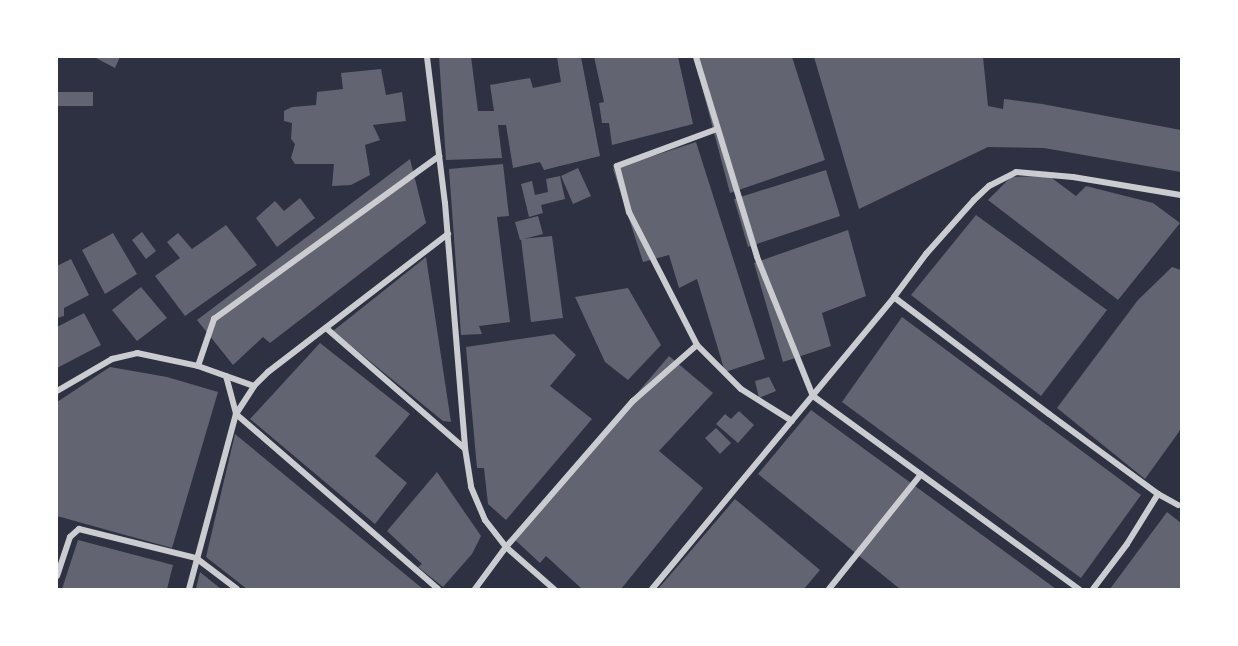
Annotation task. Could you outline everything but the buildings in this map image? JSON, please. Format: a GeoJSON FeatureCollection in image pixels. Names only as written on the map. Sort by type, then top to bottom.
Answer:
{"type":"FeatureCollection","features":[{"type":"Feature","properties":{"kind":"street"},"geometry":{"type":"LineString","coordinates":[[427,57],[448,234],[465,448],[476,498],[485,520],[506,547],[554,589]]}},
{"type":"Feature","properties":{"kind":"street"},"geometry":{"type":"LineString","coordinates":[[696,57],[717,129],[741,197],[757,257],[813,396],[1079,589]]}},
{"type":"Feature","properties":{"kind":"street"},"geometry":{"type":"LineString","coordinates":[[717,129],[617,166],[630,212],[697,345],[741,389],[792,421]]}},
{"type":"Feature","properties":{"kind":"street"},"geometry":{"type":"LineString","coordinates":[[198,366],[214,319],[439,156]]}},
{"type":"Feature","properties":{"kind":"street"},"geometry":{"type":"LineString","coordinates":[[652,589],[894,297],[926,254],[989,186],[1016,172],[1074,177],[1181,195]]}},
{"type":"Feature","properties":{"kind":"street"},"geometry":{"type":"LineString","coordinates":[[189,589],[236,414],[254,386],[267,372],[448,234]]}},
{"type":"Feature","properties":{"kind":"street"},"geometry":{"type":"LineString","coordinates":[[894,297],[1158,494],[1180,504]]}},
{"type":"Feature","properties":{"kind":"street"},"geometry":{"type":"LineString","coordinates":[[326,327],[465,448]]}},
{"type":"Feature","properties":{"kind":"street"},"geometry":{"type":"LineString","coordinates":[[475,589],[506,547],[633,401],[697,345]]}},
{"type":"Feature","properties":{"kind":"street"},"geometry":{"type":"LineString","coordinates":[[57,391],[126,354],[136,353],[198,366],[254,386]]}},
{"type":"Feature","properties":{"kind":"street"},"geometry":{"type":"LineString","coordinates":[[226,376],[236,414],[438,589]]}},
{"type":"Feature","properties":{"kind":"street"},"geometry":{"type":"LineString","coordinates":[[829,589],[921,474]]}},
{"type":"Feature","properties":{"kind":"street"},"geometry":{"type":"LineString","coordinates":[[1093,589],[1127,544],[1158,494]]}},
{"type":"Feature","properties":{"kind":"street"},"geometry":{"type":"LineString","coordinates":[[57,576],[70,537],[79,529],[196,558],[237,589]]}}]}
